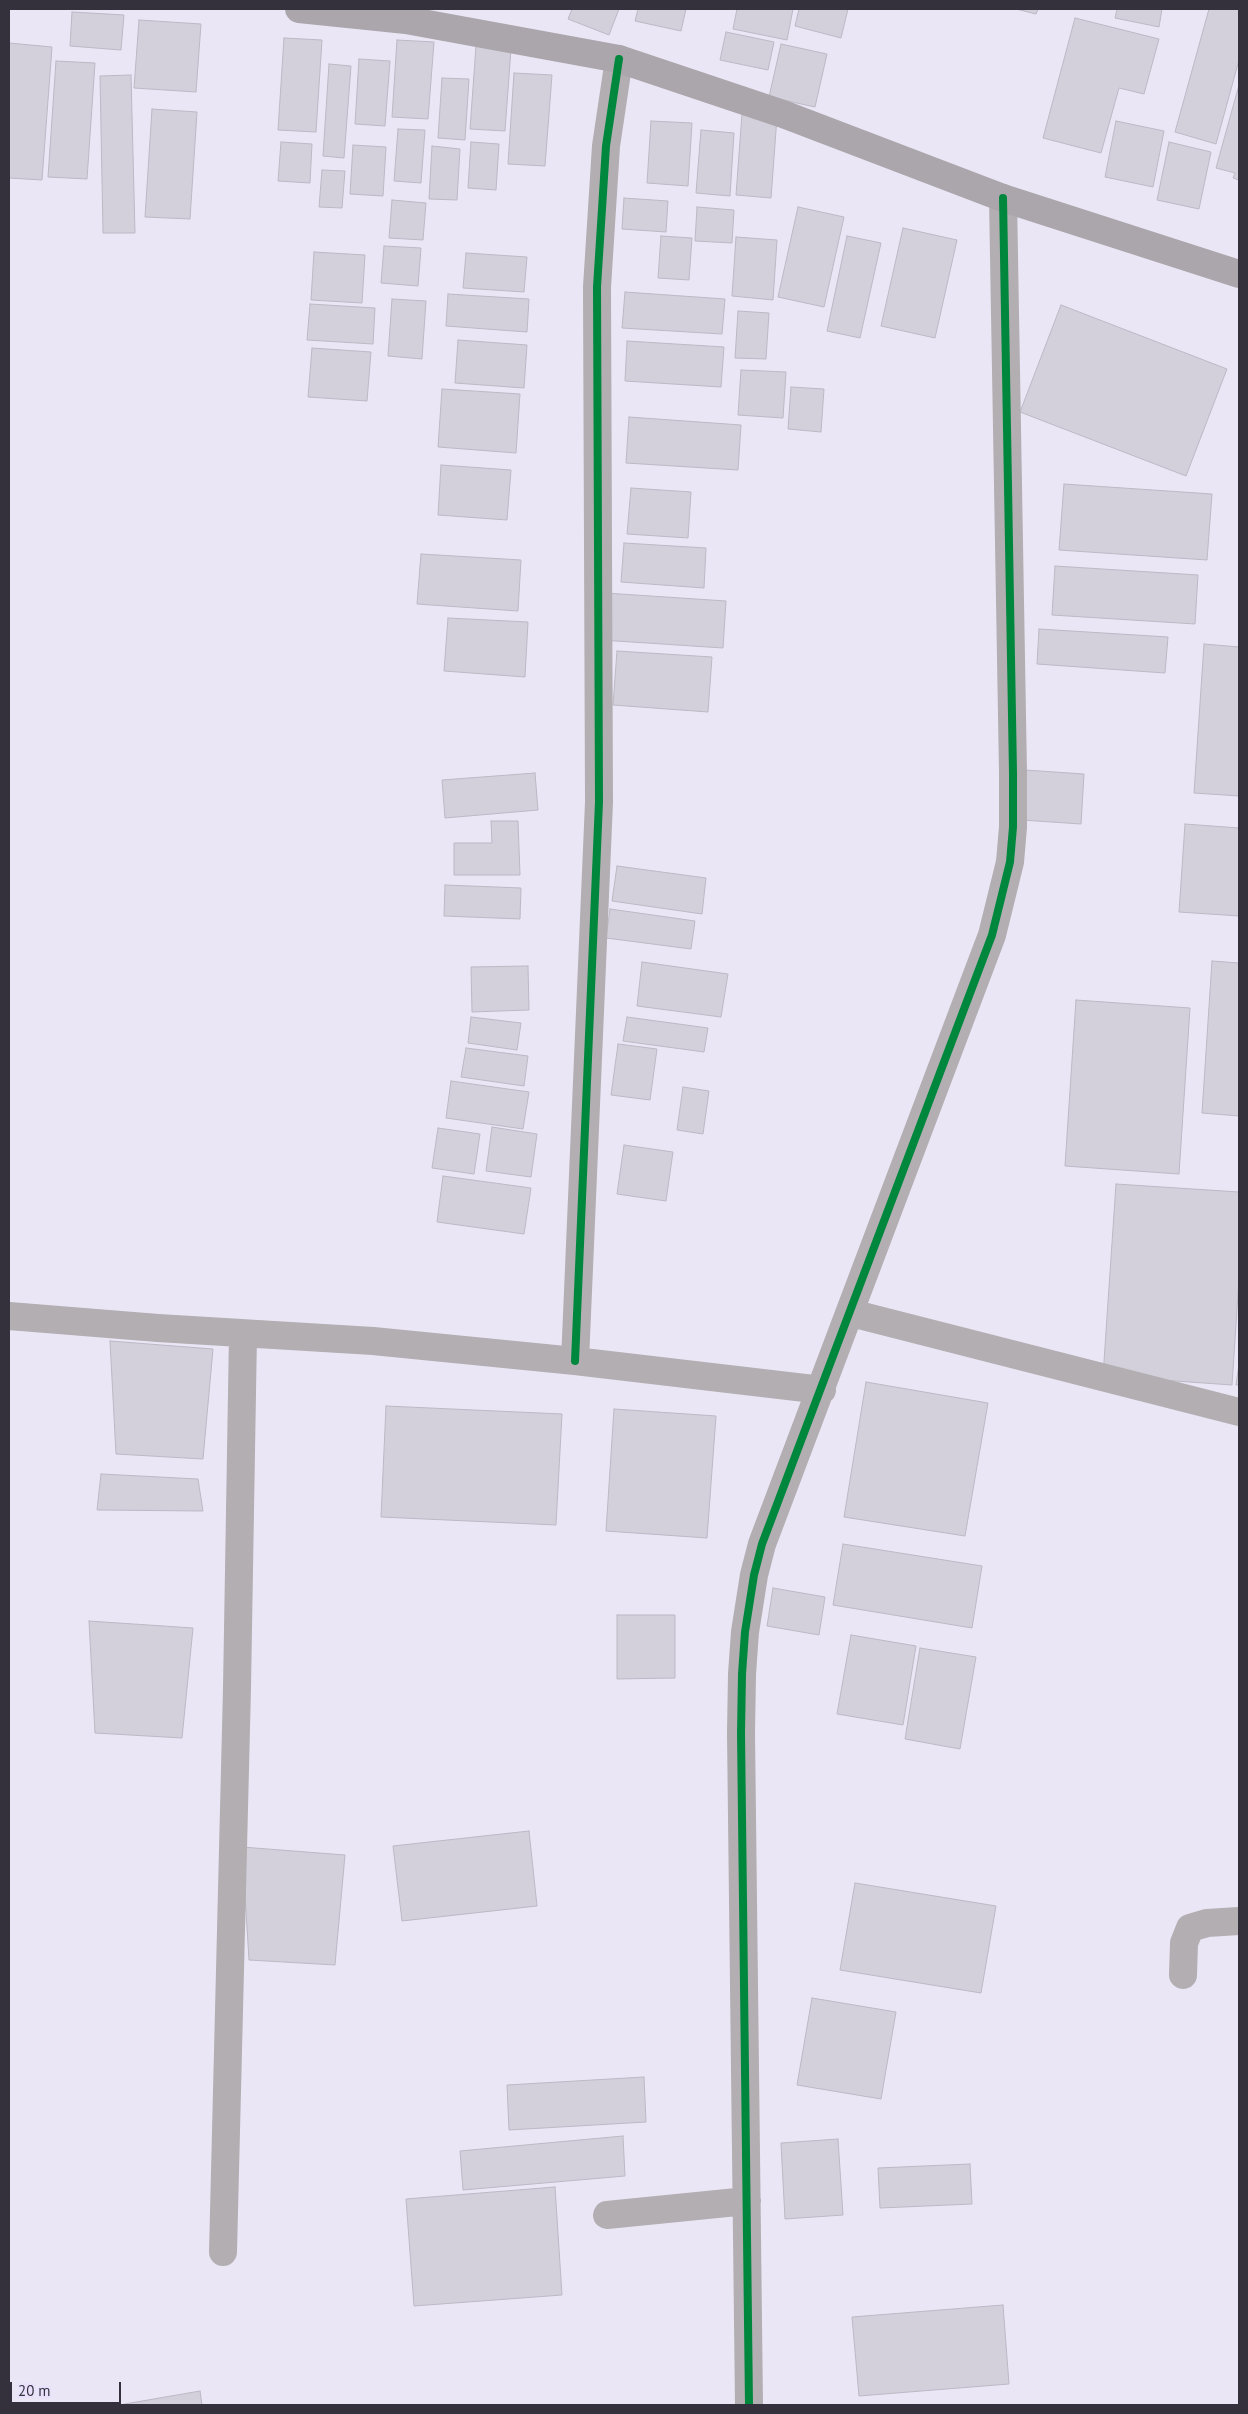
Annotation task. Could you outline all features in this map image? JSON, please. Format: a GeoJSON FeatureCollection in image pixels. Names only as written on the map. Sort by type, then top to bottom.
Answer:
{"type":"FeatureCollection","features":[{"type":"Feature","properties":{"kind":"main road"},"geometry":{"type":"LineString","coordinates":[[300,9],[406,20],[620,59],[783,114],[1003,198],[1239,274]]}},
{"type":"Feature","properties":{"kind":"street"},"geometry":{"type":"LineString","coordinates":[[575,1361],[600,802],[597,287],[606,146],[620,59]]}},
{"type":"Feature","properties":{"kind":"street"},"geometry":{"type":"LineString","coordinates":[[750,2405],[741,1743],[745,1632],[754,1575],[762,1544],[822,1390],[992,935],[1010,862],[1013,827],[1013,773],[1003,198]]}},
{"type":"Feature","properties":{"kind":"street"},"geometry":{"type":"LineString","coordinates":[[851,1313],[1239,1412]]}},
{"type":"Feature","properties":{"kind":"street"},"geometry":{"type":"LineString","coordinates":[[9,1316],[243,1334],[373,1341],[575,1361],[822,1390]]}},
{"type":"Feature","properties":{"kind":"street"},"geometry":{"type":"LineString","coordinates":[[223,2252],[238,1679],[243,1334]]}},
{"type":"Feature","properties":{"kind":"street"},"geometry":{"type":"LineString","coordinates":[[1183,1976],[1184,1942],[1190,1928],[1207,1923],[1239,1921]]}},
{"type":"Feature","properties":{"kind":"street"},"geometry":{"type":"LineString","coordinates":[[607,2215],[746,2200]]}},
{"type":"Feature","properties":{"kind":"building"},"geometry":{"type":"Polygon","coordinates":[[[572,9],[619,9],[609,35],[568,19],[572,9]]]}},
{"type":"Feature","properties":{"kind":"building"},"geometry":{"type":"Polygon","coordinates":[[[638,9],[686,9],[681,31],[635,21],[638,9]]]}},
{"type":"Feature","properties":{"kind":"building"},"geometry":{"type":"Polygon","coordinates":[[[737,9],[793,9],[787,40],[733,29],[737,9]]]}},
{"type":"Feature","properties":{"kind":"building"},"geometry":{"type":"Polygon","coordinates":[[[799,9],[848,9],[841,38],[795,26],[799,9]]]}},
{"type":"Feature","properties":{"kind":"building"},"geometry":{"type":"Polygon","coordinates":[[[1016,9],[1038,9],[1036,14],[1016,9]]]}},
{"type":"Feature","properties":{"kind":"building"},"geometry":{"type":"Polygon","coordinates":[[[1117,9],[1162,9],[1159,27],[1115,18],[1117,9]]]}},
{"type":"Feature","properties":{"kind":"building"},"geometry":{"type":"Polygon","coordinates":[[[1209,9],[1239,9],[1239,60],[1216,144],[1175,132],[1209,9]]]}},
{"type":"Feature","properties":{"kind":"building"},"geometry":{"type":"Polygon","coordinates":[[[72,12],[124,15],[121,50],[70,46],[72,12]]]}},
{"type":"Feature","properties":{"kind":"building"},"geometry":{"type":"Polygon","coordinates":[[[1075,18],[1159,39],[1144,94],[1119,88],[1101,153],[1043,138],[1075,18]]]}},
{"type":"Feature","properties":{"kind":"building"},"geometry":{"type":"Polygon","coordinates":[[[139,20],[201,24],[196,92],[134,88],[139,20]]]}},
{"type":"Feature","properties":{"kind":"building"},"geometry":{"type":"Polygon","coordinates":[[[726,32],[774,42],[768,70],[720,60],[726,32]]]}},
{"type":"Feature","properties":{"kind":"building"},"geometry":{"type":"Polygon","coordinates":[[[284,38],[322,40],[316,132],[278,130],[284,38]]]}},
{"type":"Feature","properties":{"kind":"building"},"geometry":{"type":"Polygon","coordinates":[[[397,40],[434,42],[428,119],[392,117],[397,40]]]}},
{"type":"Feature","properties":{"kind":"building"},"geometry":{"type":"Polygon","coordinates":[[[9,43],[52,47],[42,180],[9,178],[9,43]]]}},
{"type":"Feature","properties":{"kind":"building"},"geometry":{"type":"Polygon","coordinates":[[[781,44],[827,54],[815,107],[769,97],[781,44]]]}},
{"type":"Feature","properties":{"kind":"building"},"geometry":{"type":"Polygon","coordinates":[[[476,46],[511,49],[505,131],[470,129],[476,46]]]}},
{"type":"Feature","properties":{"kind":"building"},"geometry":{"type":"Polygon","coordinates":[[[359,59],[390,61],[385,126],[355,124],[359,59]]]}},
{"type":"Feature","properties":{"kind":"building"},"geometry":{"type":"Polygon","coordinates":[[[56,61],[95,63],[87,179],[48,177],[56,61]]]}},
{"type":"Feature","properties":{"kind":"building"},"geometry":{"type":"Polygon","coordinates":[[[329,64],[351,66],[344,158],[323,156],[329,64]]]}},
{"type":"Feature","properties":{"kind":"building"},"geometry":{"type":"Polygon","coordinates":[[[514,73],[552,75],[545,166],[508,164],[514,73]]]}},
{"type":"Feature","properties":{"kind":"building"},"geometry":{"type":"Polygon","coordinates":[[[131,75],[135,233],[103,233],[100,76],[131,75]]]}},
{"type":"Feature","properties":{"kind":"building"},"geometry":{"type":"Polygon","coordinates":[[[442,78],[469,79],[465,140],[438,138],[442,78]]]}},
{"type":"Feature","properties":{"kind":"building"},"geometry":{"type":"Polygon","coordinates":[[[1239,85],[1239,180],[1233,178],[1235,173],[1216,168],[1239,85]]]}},
{"type":"Feature","properties":{"kind":"building"},"geometry":{"type":"Polygon","coordinates":[[[152,109],[197,112],[190,219],[145,217],[152,109]]]}},
{"type":"Feature","properties":{"kind":"building"},"geometry":{"type":"Polygon","coordinates":[[[742,114],[777,117],[771,198],[736,195],[742,114]]]}},
{"type":"Feature","properties":{"kind":"building"},"geometry":{"type":"Polygon","coordinates":[[[651,121],[692,123],[688,186],[647,183],[651,121]]]}},
{"type":"Feature","properties":{"kind":"building"},"geometry":{"type":"Polygon","coordinates":[[[1116,121],[1164,131],[1153,187],[1105,177],[1116,121]]]}},
{"type":"Feature","properties":{"kind":"building"},"geometry":{"type":"Polygon","coordinates":[[[398,129],[425,130],[421,183],[394,181],[398,129]]]}},
{"type":"Feature","properties":{"kind":"building"},"geometry":{"type":"Polygon","coordinates":[[[701,130],[734,133],[730,196],[696,193],[701,130]]]}},
{"type":"Feature","properties":{"kind":"building"},"geometry":{"type":"Polygon","coordinates":[[[281,142],[312,144],[310,183],[278,181],[281,142]]]}},
{"type":"Feature","properties":{"kind":"building"},"geometry":{"type":"Polygon","coordinates":[[[471,142],[499,144],[496,190],[468,188],[471,142]]]}},
{"type":"Feature","properties":{"kind":"building"},"geometry":{"type":"Polygon","coordinates":[[[1169,142],[1211,152],[1199,209],[1157,200],[1169,142]]]}},
{"type":"Feature","properties":{"kind":"building"},"geometry":{"type":"Polygon","coordinates":[[[353,145],[386,147],[383,196],[350,194],[353,145]]]}},
{"type":"Feature","properties":{"kind":"building"},"geometry":{"type":"Polygon","coordinates":[[[432,146],[460,149],[457,200],[429,199],[432,146]]]}},
{"type":"Feature","properties":{"kind":"building"},"geometry":{"type":"Polygon","coordinates":[[[322,170],[345,171],[342,208],[319,207],[322,170]]]}},
{"type":"Feature","properties":{"kind":"building"},"geometry":{"type":"Polygon","coordinates":[[[624,198],[668,201],[666,232],[622,229],[624,198]]]}},
{"type":"Feature","properties":{"kind":"building"},"geometry":{"type":"Polygon","coordinates":[[[392,200],[426,203],[423,240],[389,238],[392,200]]]}},
{"type":"Feature","properties":{"kind":"building"},"geometry":{"type":"Polygon","coordinates":[[[697,207],[734,210],[732,243],[695,241],[697,207]]]}},
{"type":"Feature","properties":{"kind":"building"},"geometry":{"type":"Polygon","coordinates":[[[798,207],[844,217],[824,307],[778,297],[798,207]]]}},
{"type":"Feature","properties":{"kind":"building"},"geometry":{"type":"Polygon","coordinates":[[[903,228],[957,240],[935,338],[881,326],[903,228]]]}},
{"type":"Feature","properties":{"kind":"building"},"geometry":{"type":"Polygon","coordinates":[[[661,236],[692,238],[689,280],[658,278],[661,236]]]}},
{"type":"Feature","properties":{"kind":"building"},"geometry":{"type":"Polygon","coordinates":[[[847,236],[881,243],[860,338],[827,331],[847,236]]]}},
{"type":"Feature","properties":{"kind":"building"},"geometry":{"type":"Polygon","coordinates":[[[736,237],[777,240],[773,300],[732,296],[736,237]]]}},
{"type":"Feature","properties":{"kind":"building"},"geometry":{"type":"Polygon","coordinates":[[[384,246],[421,248],[418,286],[381,283],[384,246]]]}},
{"type":"Feature","properties":{"kind":"building"},"geometry":{"type":"Polygon","coordinates":[[[314,252],[365,255],[362,303],[311,300],[314,252]]]}},
{"type":"Feature","properties":{"kind":"building"},"geometry":{"type":"Polygon","coordinates":[[[466,253],[527,257],[524,292],[463,288],[466,253]]]}},
{"type":"Feature","properties":{"kind":"building"},"geometry":{"type":"Polygon","coordinates":[[[625,292],[725,299],[722,334],[622,328],[625,292]]]}},
{"type":"Feature","properties":{"kind":"building"},"geometry":{"type":"Polygon","coordinates":[[[448,294],[529,299],[527,332],[446,326],[448,294]]]}},
{"type":"Feature","properties":{"kind":"building"},"geometry":{"type":"Polygon","coordinates":[[[392,299],[426,301],[422,359],[388,356],[392,299]]]}},
{"type":"Feature","properties":{"kind":"building"},"geometry":{"type":"Polygon","coordinates":[[[310,304],[375,308],[373,344],[307,340],[310,304]]]}},
{"type":"Feature","properties":{"kind":"building"},"geometry":{"type":"Polygon","coordinates":[[[1061,305],[1227,369],[1186,476],[1020,412],[1061,305]]]}},
{"type":"Feature","properties":{"kind":"building"},"geometry":{"type":"Polygon","coordinates":[[[738,311],[769,313],[766,359],[735,358],[738,311]]]}},
{"type":"Feature","properties":{"kind":"building"},"geometry":{"type":"Polygon","coordinates":[[[458,340],[527,345],[524,388],[455,383],[458,340]]]}},
{"type":"Feature","properties":{"kind":"building"},"geometry":{"type":"Polygon","coordinates":[[[627,341],[724,347],[721,387],[625,381],[627,341]]]}},
{"type":"Feature","properties":{"kind":"building"},"geometry":{"type":"Polygon","coordinates":[[[312,348],[371,352],[367,401],[308,397],[312,348]]]}},
{"type":"Feature","properties":{"kind":"building"},"geometry":{"type":"Polygon","coordinates":[[[741,370],[786,372],[783,418],[738,415],[741,370]]]}},
{"type":"Feature","properties":{"kind":"building"},"geometry":{"type":"Polygon","coordinates":[[[791,387],[824,389],[821,432],[788,429],[791,387]]]}},
{"type":"Feature","properties":{"kind":"building"},"geometry":{"type":"Polygon","coordinates":[[[442,389],[520,394],[516,453],[438,447],[442,389]]]}},
{"type":"Feature","properties":{"kind":"building"},"geometry":{"type":"Polygon","coordinates":[[[629,417],[741,425],[738,470],[626,463],[629,417]]]}},
{"type":"Feature","properties":{"kind":"building"},"geometry":{"type":"Polygon","coordinates":[[[441,465],[511,470],[507,520],[438,515],[441,465]]]}},
{"type":"Feature","properties":{"kind":"building"},"geometry":{"type":"Polygon","coordinates":[[[1064,484],[1212,494],[1207,560],[1059,550],[1064,484]]]}},
{"type":"Feature","properties":{"kind":"building"},"geometry":{"type":"Polygon","coordinates":[[[631,488],[691,492],[688,538],[627,534],[631,488]]]}},
{"type":"Feature","properties":{"kind":"building"},"geometry":{"type":"Polygon","coordinates":[[[624,543],[706,548],[704,588],[621,582],[624,543]]]}},
{"type":"Feature","properties":{"kind":"building"},"geometry":{"type":"Polygon","coordinates":[[[421,554],[521,560],[518,611],[417,604],[421,554]]]}},
{"type":"Feature","properties":{"kind":"building"},"geometry":{"type":"Polygon","coordinates":[[[1055,566],[1198,575],[1195,624],[1052,615],[1055,566]]]}},
{"type":"Feature","properties":{"kind":"building"},"geometry":{"type":"Polygon","coordinates":[[[605,593],[726,601],[723,648],[601,640],[605,593]]]}},
{"type":"Feature","properties":{"kind":"building"},"geometry":{"type":"Polygon","coordinates":[[[448,618],[528,622],[525,677],[444,671],[448,618]]]}},
{"type":"Feature","properties":{"kind":"building"},"geometry":{"type":"Polygon","coordinates":[[[1039,629],[1168,637],[1165,673],[1037,664],[1039,629]]]}},
{"type":"Feature","properties":{"kind":"building"},"geometry":{"type":"Polygon","coordinates":[[[1204,644],[1239,647],[1239,796],[1194,793],[1204,644]]]}},
{"type":"Feature","properties":{"kind":"building"},"geometry":{"type":"Polygon","coordinates":[[[617,651],[712,657],[708,712],[613,705],[617,651]]]}},
{"type":"Feature","properties":{"kind":"building"},"geometry":{"type":"Polygon","coordinates":[[[1025,770],[1084,774],[1081,824],[1022,820],[1025,770]]]}},
{"type":"Feature","properties":{"kind":"building"},"geometry":{"type":"Polygon","coordinates":[[[535,773],[538,810],[445,818],[442,780],[535,773]]]}},
{"type":"Feature","properties":{"kind":"building"},"geometry":{"type":"Polygon","coordinates":[[[491,821],[518,821],[520,875],[454,875],[454,843],[492,843],[491,821]]]}},
{"type":"Feature","properties":{"kind":"building"},"geometry":{"type":"Polygon","coordinates":[[[1185,824],[1239,828],[1239,916],[1179,912],[1185,824]]]}},
{"type":"Feature","properties":{"kind":"building"},"geometry":{"type":"Polygon","coordinates":[[[617,866],[706,878],[702,914],[612,901],[617,866]]]}},
{"type":"Feature","properties":{"kind":"building"},"geometry":{"type":"Polygon","coordinates":[[[445,885],[521,888],[520,919],[444,916],[445,885]]]}},
{"type":"Feature","properties":{"kind":"building"},"geometry":{"type":"Polygon","coordinates":[[[610,909],[695,921],[691,949],[606,938],[610,909]]]}},
{"type":"Feature","properties":{"kind":"building"},"geometry":{"type":"Polygon","coordinates":[[[1212,961],[1239,963],[1239,1116],[1202,1113],[1212,961]]]}},
{"type":"Feature","properties":{"kind":"building"},"geometry":{"type":"Polygon","coordinates":[[[642,962],[728,974],[721,1017],[637,1006],[642,962]]]}},
{"type":"Feature","properties":{"kind":"building"},"geometry":{"type":"Polygon","coordinates":[[[528,966],[529,1010],[472,1012],[471,967],[528,966]]]}},
{"type":"Feature","properties":{"kind":"building"},"geometry":{"type":"Polygon","coordinates":[[[1076,1000],[1190,1008],[1179,1174],[1065,1166],[1076,1000]]]}},
{"type":"Feature","properties":{"kind":"building"},"geometry":{"type":"Polygon","coordinates":[[[471,1017],[521,1023],[517,1050],[468,1043],[471,1017]]]}},
{"type":"Feature","properties":{"kind":"building"},"geometry":{"type":"Polygon","coordinates":[[[627,1017],[708,1028],[704,1052],[623,1041],[627,1017]]]}},
{"type":"Feature","properties":{"kind":"building"},"geometry":{"type":"Polygon","coordinates":[[[618,1044],[657,1049],[650,1100],[611,1095],[618,1044]]]}},
{"type":"Feature","properties":{"kind":"building"},"geometry":{"type":"Polygon","coordinates":[[[466,1048],[528,1056],[524,1086],[461,1077],[466,1048]]]}},
{"type":"Feature","properties":{"kind":"building"},"geometry":{"type":"Polygon","coordinates":[[[451,1081],[529,1092],[523,1129],[446,1118],[451,1081]]]}},
{"type":"Feature","properties":{"kind":"building"},"geometry":{"type":"Polygon","coordinates":[[[683,1087],[709,1091],[703,1134],[677,1130],[683,1087]]]}},
{"type":"Feature","properties":{"kind":"building"},"geometry":{"type":"Polygon","coordinates":[[[492,1127],[537,1134],[531,1177],[486,1171],[492,1127]]]}},
{"type":"Feature","properties":{"kind":"building"},"geometry":{"type":"Polygon","coordinates":[[[438,1128],[480,1134],[474,1174],[432,1168],[438,1128]]]}},
{"type":"Feature","properties":{"kind":"building"},"geometry":{"type":"Polygon","coordinates":[[[624,1145],[673,1152],[666,1201],[617,1194],[624,1145]]]}},
{"type":"Feature","properties":{"kind":"building"},"geometry":{"type":"Polygon","coordinates":[[[443,1176],[531,1188],[524,1234],[437,1222],[443,1176]]]}},
{"type":"Feature","properties":{"kind":"building"},"geometry":{"type":"Polygon","coordinates":[[[1116,1184],[1239,1192],[1239,1279],[1232,1385],[1103,1376],[1116,1184]]]}},
{"type":"Feature","properties":{"kind":"building"},"geometry":{"type":"Polygon","coordinates":[[[110,1341],[213,1349],[203,1459],[116,1454],[110,1341]]]}},
{"type":"Feature","properties":{"kind":"building"},"geometry":{"type":"Polygon","coordinates":[[[1239,1364],[1239,1385],[1236,1385],[1239,1364]]]}},
{"type":"Feature","properties":{"kind":"building"},"geometry":{"type":"Polygon","coordinates":[[[866,1382],[988,1403],[965,1536],[844,1517],[866,1382]]]}},
{"type":"Feature","properties":{"kind":"building"},"geometry":{"type":"Polygon","coordinates":[[[386,1406],[562,1414],[556,1525],[381,1517],[386,1406]]]}},
{"type":"Feature","properties":{"kind":"building"},"geometry":{"type":"Polygon","coordinates":[[[614,1409],[716,1416],[707,1538],[606,1531],[614,1409]]]}},
{"type":"Feature","properties":{"kind":"building"},"geometry":{"type":"Polygon","coordinates":[[[101,1474],[198,1479],[203,1511],[97,1510],[101,1474]]]}},
{"type":"Feature","properties":{"kind":"building"},"geometry":{"type":"Polygon","coordinates":[[[843,1544],[982,1566],[972,1628],[833,1605],[843,1544]]]}},
{"type":"Feature","properties":{"kind":"building"},"geometry":{"type":"Polygon","coordinates":[[[773,1588],[825,1597],[819,1635],[767,1626],[773,1588]]]}},
{"type":"Feature","properties":{"kind":"building"},"geometry":{"type":"Polygon","coordinates":[[[617,1615],[675,1615],[675,1678],[617,1679],[617,1615]]]}},
{"type":"Feature","properties":{"kind":"building"},"geometry":{"type":"Polygon","coordinates":[[[89,1621],[193,1628],[182,1738],[95,1733],[89,1621]]]}},
{"type":"Feature","properties":{"kind":"building"},"geometry":{"type":"Polygon","coordinates":[[[851,1635],[916,1646],[903,1725],[837,1714],[851,1635]]]}},
{"type":"Feature","properties":{"kind":"building"},"geometry":{"type":"Polygon","coordinates":[[[920,1648],[976,1657],[960,1749],[905,1739],[920,1648]]]}},
{"type":"Feature","properties":{"kind":"building"},"geometry":{"type":"Polygon","coordinates":[[[529,1831],[537,1906],[402,1921],[393,1846],[529,1831]]]}},
{"type":"Feature","properties":{"kind":"building"},"geometry":{"type":"Polygon","coordinates":[[[242,1847],[345,1855],[335,1965],[249,1960],[242,1847]]]}},
{"type":"Feature","properties":{"kind":"building"},"geometry":{"type":"Polygon","coordinates":[[[855,1883],[996,1906],[981,1993],[840,1970],[855,1883]]]}},
{"type":"Feature","properties":{"kind":"building"},"geometry":{"type":"Polygon","coordinates":[[[812,1998],[896,2012],[881,2099],[797,2085],[812,1998]]]}},
{"type":"Feature","properties":{"kind":"building"},"geometry":{"type":"Polygon","coordinates":[[[644,2077],[646,2122],[509,2130],[507,2085],[644,2077]]]}},
{"type":"Feature","properties":{"kind":"building"},"geometry":{"type":"Polygon","coordinates":[[[623,2136],[625,2176],[463,2190],[460,2151],[623,2136]]]}},
{"type":"Feature","properties":{"kind":"building"},"geometry":{"type":"Polygon","coordinates":[[[838,2139],[843,2215],[785,2219],[781,2143],[838,2139]]]}},
{"type":"Feature","properties":{"kind":"building"},"geometry":{"type":"Polygon","coordinates":[[[970,2164],[972,2204],[880,2208],[878,2168],[970,2164]]]}},
{"type":"Feature","properties":{"kind":"building"},"geometry":{"type":"Polygon","coordinates":[[[555,2187],[562,2295],[414,2306],[406,2199],[555,2187]]]}},
{"type":"Feature","properties":{"kind":"building"},"geometry":{"type":"Polygon","coordinates":[[[1003,2305],[1009,2384],[859,2396],[852,2317],[1003,2305]]]}},
{"type":"Feature","properties":{"kind":"building"},"geometry":{"type":"Polygon","coordinates":[[[200,2391],[202,2405],[119,2405],[200,2391]]]}},
{"type":"Feature","properties":{"kind":"cycle path"},"geometry":{"type":"LineString","coordinates":[[575,1361],[599,802],[597,287],[606,146],[619,59]]}},
{"type":"Feature","properties":{"kind":"cycle path"},"geometry":{"type":"LineString","coordinates":[[749,2405],[741,1733],[745,1632],[754,1575],[762,1544],[992,935],[1010,862],[1013,827],[1013,773],[1003,198]]}}]}
